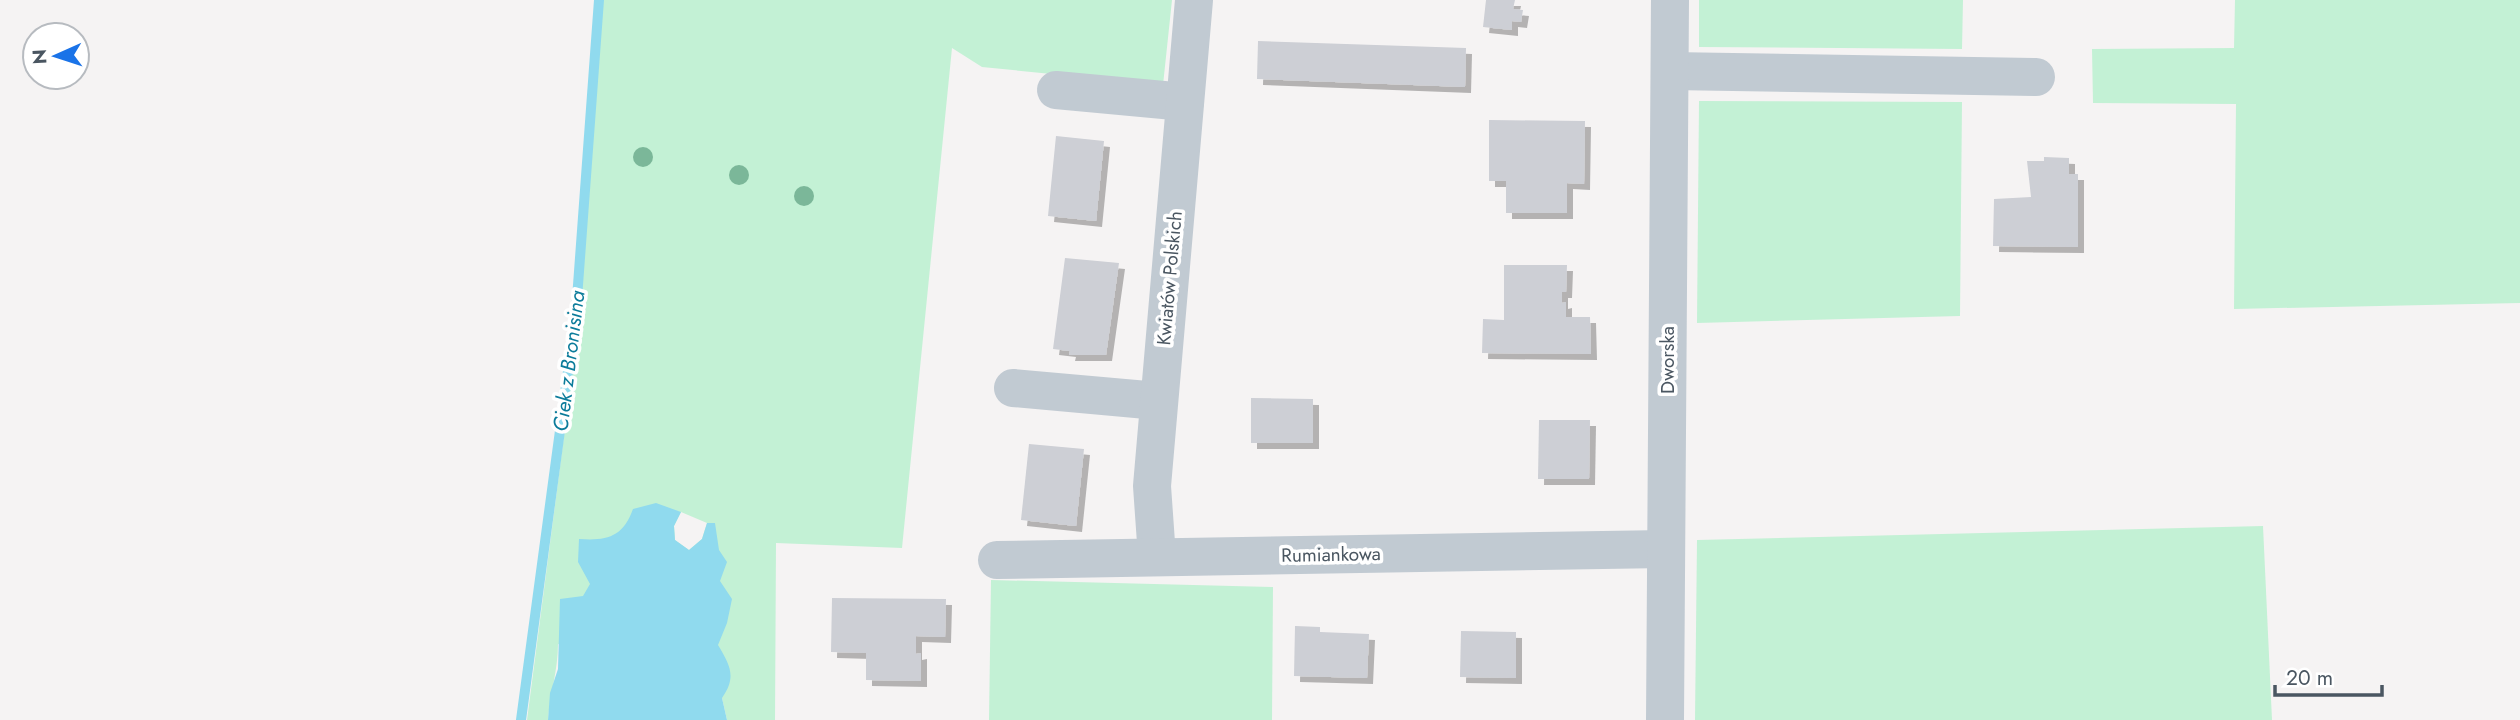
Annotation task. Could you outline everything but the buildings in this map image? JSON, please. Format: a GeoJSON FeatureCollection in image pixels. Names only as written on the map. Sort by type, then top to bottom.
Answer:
{"type":"FeatureCollection","features":[{"type":"Feature","properties":{"kind":"street","name":"Kwiatów Polskich"},"geometry":{"type":"LineString","coordinates":[[1157,557],[1152,486],[1195,0]]}},
{"type":"Feature","properties":{"kind":"street","name":"Dworska"},"geometry":{"type":"LineString","coordinates":[[1665,720],[1671,0]]}},
{"type":"Feature","properties":{"kind":"street"},"geometry":{"type":"LineString","coordinates":[[1670,71],[2036,78]]}},
{"type":"Feature","properties":{"kind":"street"},"geometry":{"type":"LineString","coordinates":[[1056,90],[1185,102]]}},
{"type":"Feature","properties":{"kind":"street"},"geometry":{"type":"LineString","coordinates":[[1013,388],[1158,401]]}},
{"type":"Feature","properties":{"kind":"street","name":"Rumiankowa"},"geometry":{"type":"LineString","coordinates":[[997,560],[1666,549]]}},
{"type":"Feature","properties":{"kind":"green space"},"geometry":{"type":"Polygon","coordinates":[[[603,0],[1172,0],[1163,85],[982,67],[952,48],[902,548],[776,543],[775,720],[727,720],[722,698],[558,644],[548,720],[527,720],[576,344],[603,0]],[[681,512],[674,526],[675,540],[689,550],[702,539],[707,523],[681,512]]]}},
{"type":"Feature","properties":{"kind":"green space"},"geometry":{"type":"Polygon","coordinates":[[[1699,0],[1963,0],[1962,49],[1699,47],[1699,0]]]}},
{"type":"Feature","properties":{"kind":"green space"},"geometry":{"type":"Polygon","coordinates":[[[2235,0],[2520,0],[2520,303],[2234,309],[2236,104],[2093,103],[2092,49],[2234,48],[2235,0]]]}},
{"type":"Feature","properties":{"kind":"green space"},"geometry":{"type":"Polygon","coordinates":[[[1699,101],[1962,102],[1960,316],[1697,323],[1699,101]]]}},
{"type":"Feature","properties":{"kind":"green space"},"geometry":{"type":"Polygon","coordinates":[[[2263,526],[2272,720],[1695,720],[1697,540],[2263,526]]]}},
{"type":"Feature","properties":{"kind":"green space"},"geometry":{"type":"Polygon","coordinates":[[[991,580],[1273,587],[1272,720],[989,720],[991,580]]]}},
{"type":"Feature","properties":{"kind":"water"},"geometry":{"type":"Polygon","coordinates":[[[656,503],[681,512],[674,526],[675,540],[689,550],[702,539],[707,523],[715,523],[719,550],[727,562],[720,581],[732,599],[727,623],[718,645],[730,671],[727,691],[722,698],[727,720],[548,720],[550,693],[558,669],[560,599],[583,596],[590,584],[578,562],[579,539],[598,539],[613,535],[624,526],[633,509],[656,503]]]}},
{"type":"Feature","properties":{"kind":"waterway","name":"Ciek z Bronisina"},"geometry":{"type":"LineString","coordinates":[[521,720],[576,312],[599,0]]}}]}
